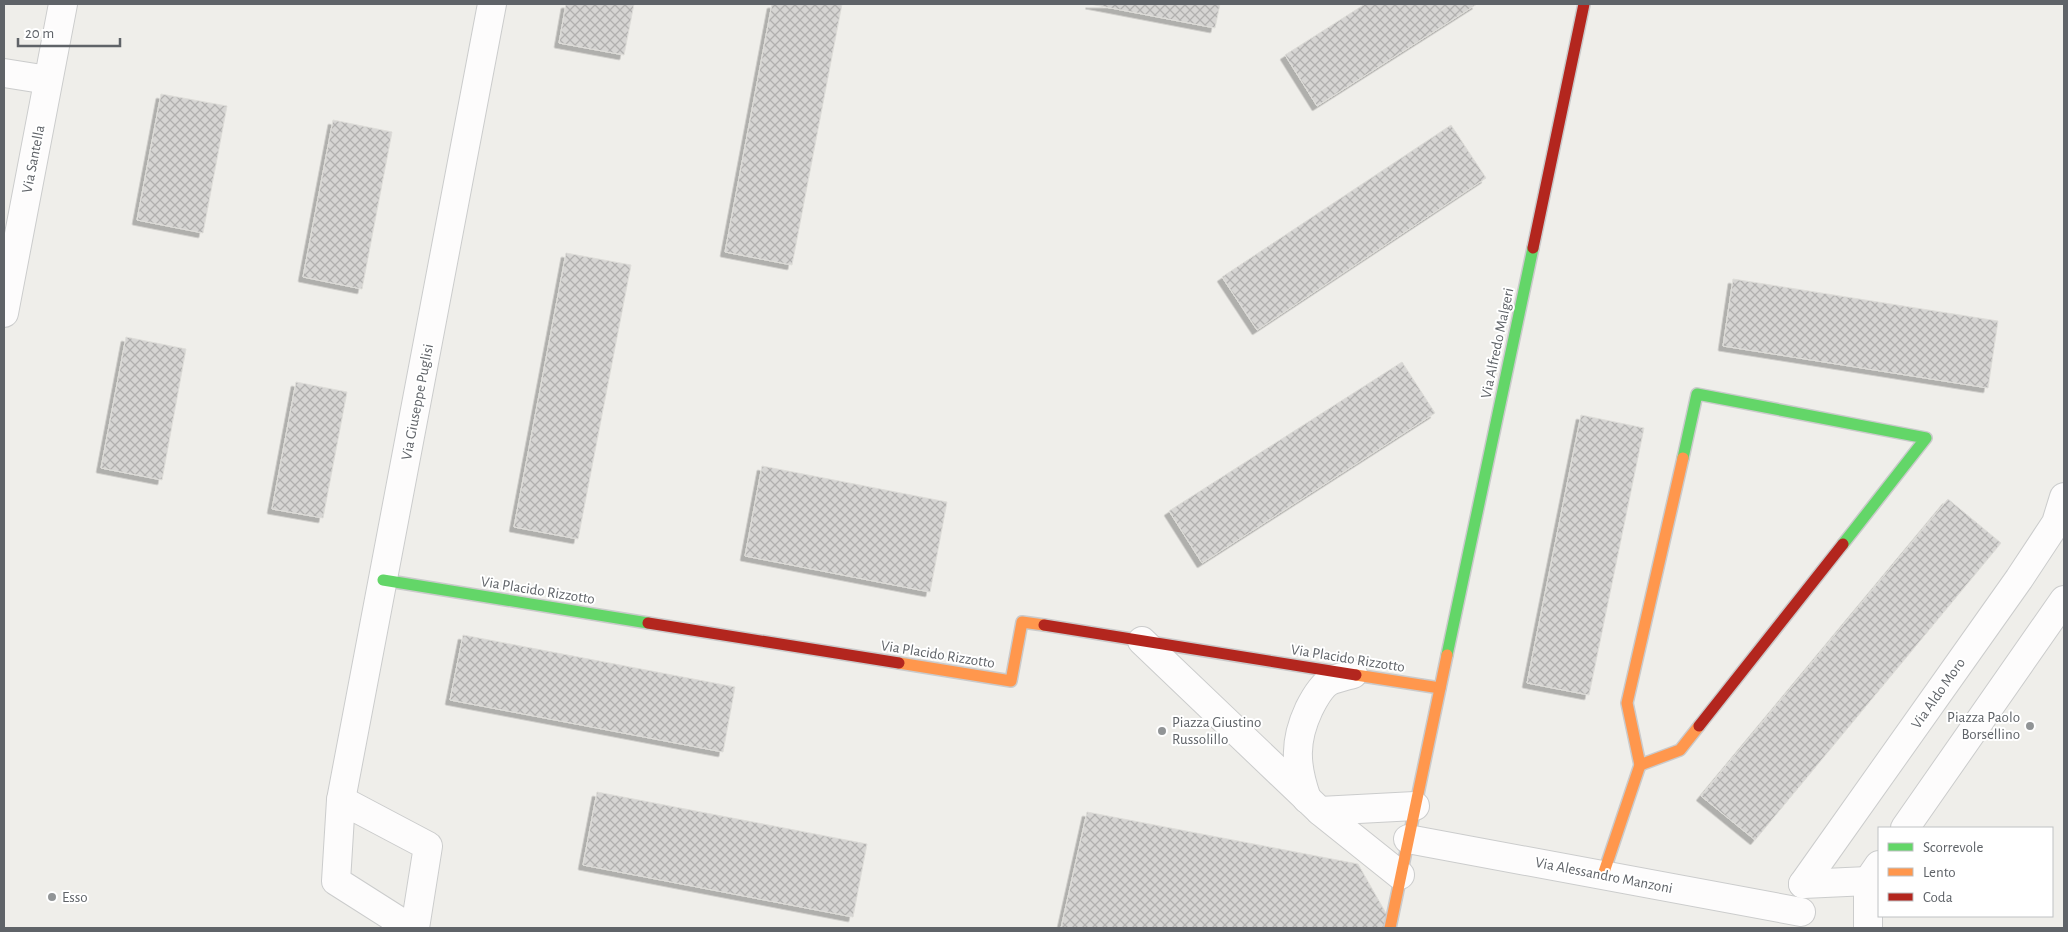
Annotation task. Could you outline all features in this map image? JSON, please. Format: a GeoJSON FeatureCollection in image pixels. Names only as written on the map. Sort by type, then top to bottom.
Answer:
{"type":"FeatureCollection","features":[{"type":"Feature","properties":{"kind":"street","name":"Via Santella"},"geometry":{"type":"LineString","coordinates":[[4,313],[63,4]]}},
{"type":"Feature","properties":{"kind":"street","name":"Via Giuseppe Puglisi"},"geometry":{"type":"LineString","coordinates":[[410,928],[336,881],[341,800],[492,4]]}},
{"type":"Feature","properties":{"kind":"street","name":"Via Alfredo Malgeri"},"geometry":{"type":"LineString","coordinates":[[1440,688],[1584,4]]}},
{"type":"Feature","properties":{"kind":"street"},"geometry":{"type":"LineString","coordinates":[[4,73],[48,80]]}},
{"type":"Feature","properties":{"kind":"street"},"geometry":{"type":"LineString","coordinates":[[1603,875],[1640,765],[1627,704],[1697,394],[1926,438],[1680,750],[1640,765]]}},
{"type":"Feature","properties":{"kind":"street","name":"Via Aldo Moro"},"geometry":{"type":"LineString","coordinates":[[1803,884],[2019,579],[2056,523],[2064,496]]}},
{"type":"Feature","properties":{"kind":"street","name":"Via Placido Rizzotto"},"geometry":{"type":"LineString","coordinates":[[383,580],[1012,681],[1022,622],[1440,688]]}},
{"type":"Feature","properties":{"kind":"street"},"geometry":{"type":"LineString","coordinates":[[1906,827],[2064,600]]}},
{"type":"Feature","properties":{"kind":"street"},"geometry":{"type":"LineString","coordinates":[[1142,641],[1314,805],[1400,875]]}},
{"type":"Feature","properties":{"kind":"street"},"geometry":{"type":"LineString","coordinates":[[1314,805],[1300,778],[1297,744],[1301,725],[1314,698],[1330,682],[1353,674]]}},
{"type":"Feature","properties":{"kind":"street"},"geometry":{"type":"LineString","coordinates":[[1390,925],[1440,688]]}},
{"type":"Feature","properties":{"kind":"street"},"geometry":{"type":"LineString","coordinates":[[341,800],[428,846],[415,928]]}},
{"type":"Feature","properties":{"kind":"street"},"geometry":{"type":"LineString","coordinates":[[1314,805],[1415,806]]}},
{"type":"Feature","properties":{"kind":"street","name":"Via Alessandro Manzoni"},"geometry":{"type":"LineString","coordinates":[[1408,838],[1603,875],[1800,920]]}},
{"type":"Feature","properties":{"kind":"street"},"geometry":{"type":"LineString","coordinates":[[1800,920],[1803,884],[1874,873],[1868,928]]}},
{"type":"Feature","properties":{"kind":"building"},"geometry":{"type":"Polygon","coordinates":[[[566,4],[634,4],[624,55],[559,43],[566,4]]]}},
{"type":"Feature","properties":{"kind":"building"},"geometry":{"type":"Polygon","coordinates":[[[772,4],[842,4],[792,265],[725,252],[772,4]]]}},
{"type":"Feature","properties":{"kind":"building"},"geometry":{"type":"Polygon","coordinates":[[[1090,4],[1220,4],[1215,28],[1090,4]]]}},
{"type":"Feature","properties":{"kind":"building"},"geometry":{"type":"Polygon","coordinates":[[[1365,4],[1477,4],[1317,106],[1285,55],[1365,4]]]}},
{"type":"Feature","properties":{"kind":"building"},"geometry":{"type":"Polygon","coordinates":[[[161,94],[227,106],[203,233],[137,220],[161,94]]]}},
{"type":"Feature","properties":{"kind":"building"},"geometry":{"type":"Polygon","coordinates":[[[333,120],[392,132],[362,289],[303,277],[333,120]]]}},
{"type":"Feature","properties":{"kind":"building"},"geometry":{"type":"Polygon","coordinates":[[[1451,125],[1486,178],[1257,330],[1222,277],[1451,125]]]}},
{"type":"Feature","properties":{"kind":"building"},"geometry":{"type":"Polygon","coordinates":[[[566,253],[631,265],[578,539],[514,527],[566,253]]]}},
{"type":"Feature","properties":{"kind":"building"},"geometry":{"type":"Polygon","coordinates":[[[1733,279],[1998,321],[1988,388],[1723,346],[1733,279]]]}},
{"type":"Feature","properties":{"kind":"building"},"geometry":{"type":"Polygon","coordinates":[[[126,337],[186,349],[162,480],[101,468],[126,337]]]}},
{"type":"Feature","properties":{"kind":"building"},"geometry":{"type":"Polygon","coordinates":[[[1402,362],[1435,413],[1202,563],[1169,511],[1402,362]]]}},
{"type":"Feature","properties":{"kind":"building"},"geometry":{"type":"Polygon","coordinates":[[[296,382],[347,392],[323,518],[272,509],[296,382]]]}},
{"type":"Feature","properties":{"kind":"building"},"geometry":{"type":"Polygon","coordinates":[[[1581,415],[1644,428],[1589,695],[1527,683],[1581,415]]]}},
{"type":"Feature","properties":{"kind":"building"},"geometry":{"type":"Polygon","coordinates":[[[762,466],[947,502],[930,592],[745,556],[762,466]]]}},
{"type":"Feature","properties":{"kind":"building"},"geometry":{"type":"Polygon","coordinates":[[[1948,499],[2001,543],[1755,840],[1701,796],[1948,499]]]}},
{"type":"Feature","properties":{"kind":"building"},"geometry":{"type":"Polygon","coordinates":[[[463,635],[735,687],[723,752],[450,700],[463,635]]]}},
{"type":"Feature","properties":{"kind":"building"},"geometry":{"type":"Polygon","coordinates":[[[597,792],[867,844],[853,917],[583,865],[597,792]]]}},
{"type":"Feature","properties":{"kind":"building"},"geometry":{"type":"Polygon","coordinates":[[[1087,812],[1358,864],[1391,922],[1389,928],[1061,928],[1087,812]]]}},
{"type":"Feature","properties":{"kind":"traffic: fast"},"geometry":{"type":"LineString","coordinates":[[1447,655],[1533,248]]}},
{"type":"Feature","properties":{"kind":"traffic: fast"},"geometry":{"type":"LineString","coordinates":[[1683,458],[1697,394],[1926,438],[1843,544]]}},
{"type":"Feature","properties":{"kind":"traffic: fast"},"geometry":{"type":"LineString","coordinates":[[383,580],[648,623]]}},
{"type":"Feature","properties":{"kind":"traffic: slow"},"geometry":{"type":"LineString","coordinates":[[1603,875],[1640,765],[1627,703],[1683,458]]}},
{"type":"Feature","properties":{"kind":"traffic: slow"},"geometry":{"type":"LineString","coordinates":[[899,663],[1011,681],[1022,622],[1044,625]]}},
{"type":"Feature","properties":{"kind":"traffic: slow"},"geometry":{"type":"LineString","coordinates":[[1390,928],[1447,655]]}},
{"type":"Feature","properties":{"kind":"traffic: slow"},"geometry":{"type":"LineString","coordinates":[[1356,675],[1440,688]]}},
{"type":"Feature","properties":{"kind":"traffic: slow"},"geometry":{"type":"LineString","coordinates":[[1640,765],[1680,750],[1699,726]]}},
{"type":"Feature","properties":{"kind":"traffic: jam"},"geometry":{"type":"LineString","coordinates":[[1533,248],[1584,4]]}},
{"type":"Feature","properties":{"kind":"traffic: jam"},"geometry":{"type":"LineString","coordinates":[[1699,726],[1843,544]]}},
{"type":"Feature","properties":{"kind":"traffic: jam"},"geometry":{"type":"LineString","coordinates":[[648,623],[899,663]]}},
{"type":"Feature","properties":{"kind":"traffic: jam"},"geometry":{"type":"LineString","coordinates":[[1044,625],[1356,675]]}},
{"type":"Feature","properties":{"kind":"place","name":"Piazza Paolo Borsellino"},"geometry":{"type":"Point","coordinates":[2030,726]}},
{"type":"Feature","properties":{"kind":"place","name":"Piazza Giustino Russolillo"},"geometry":{"type":"Point","coordinates":[1162,731]}},
{"type":"Feature","properties":{"kind":"place","name":"Esso"},"geometry":{"type":"Point","coordinates":[52,897]}}]}
